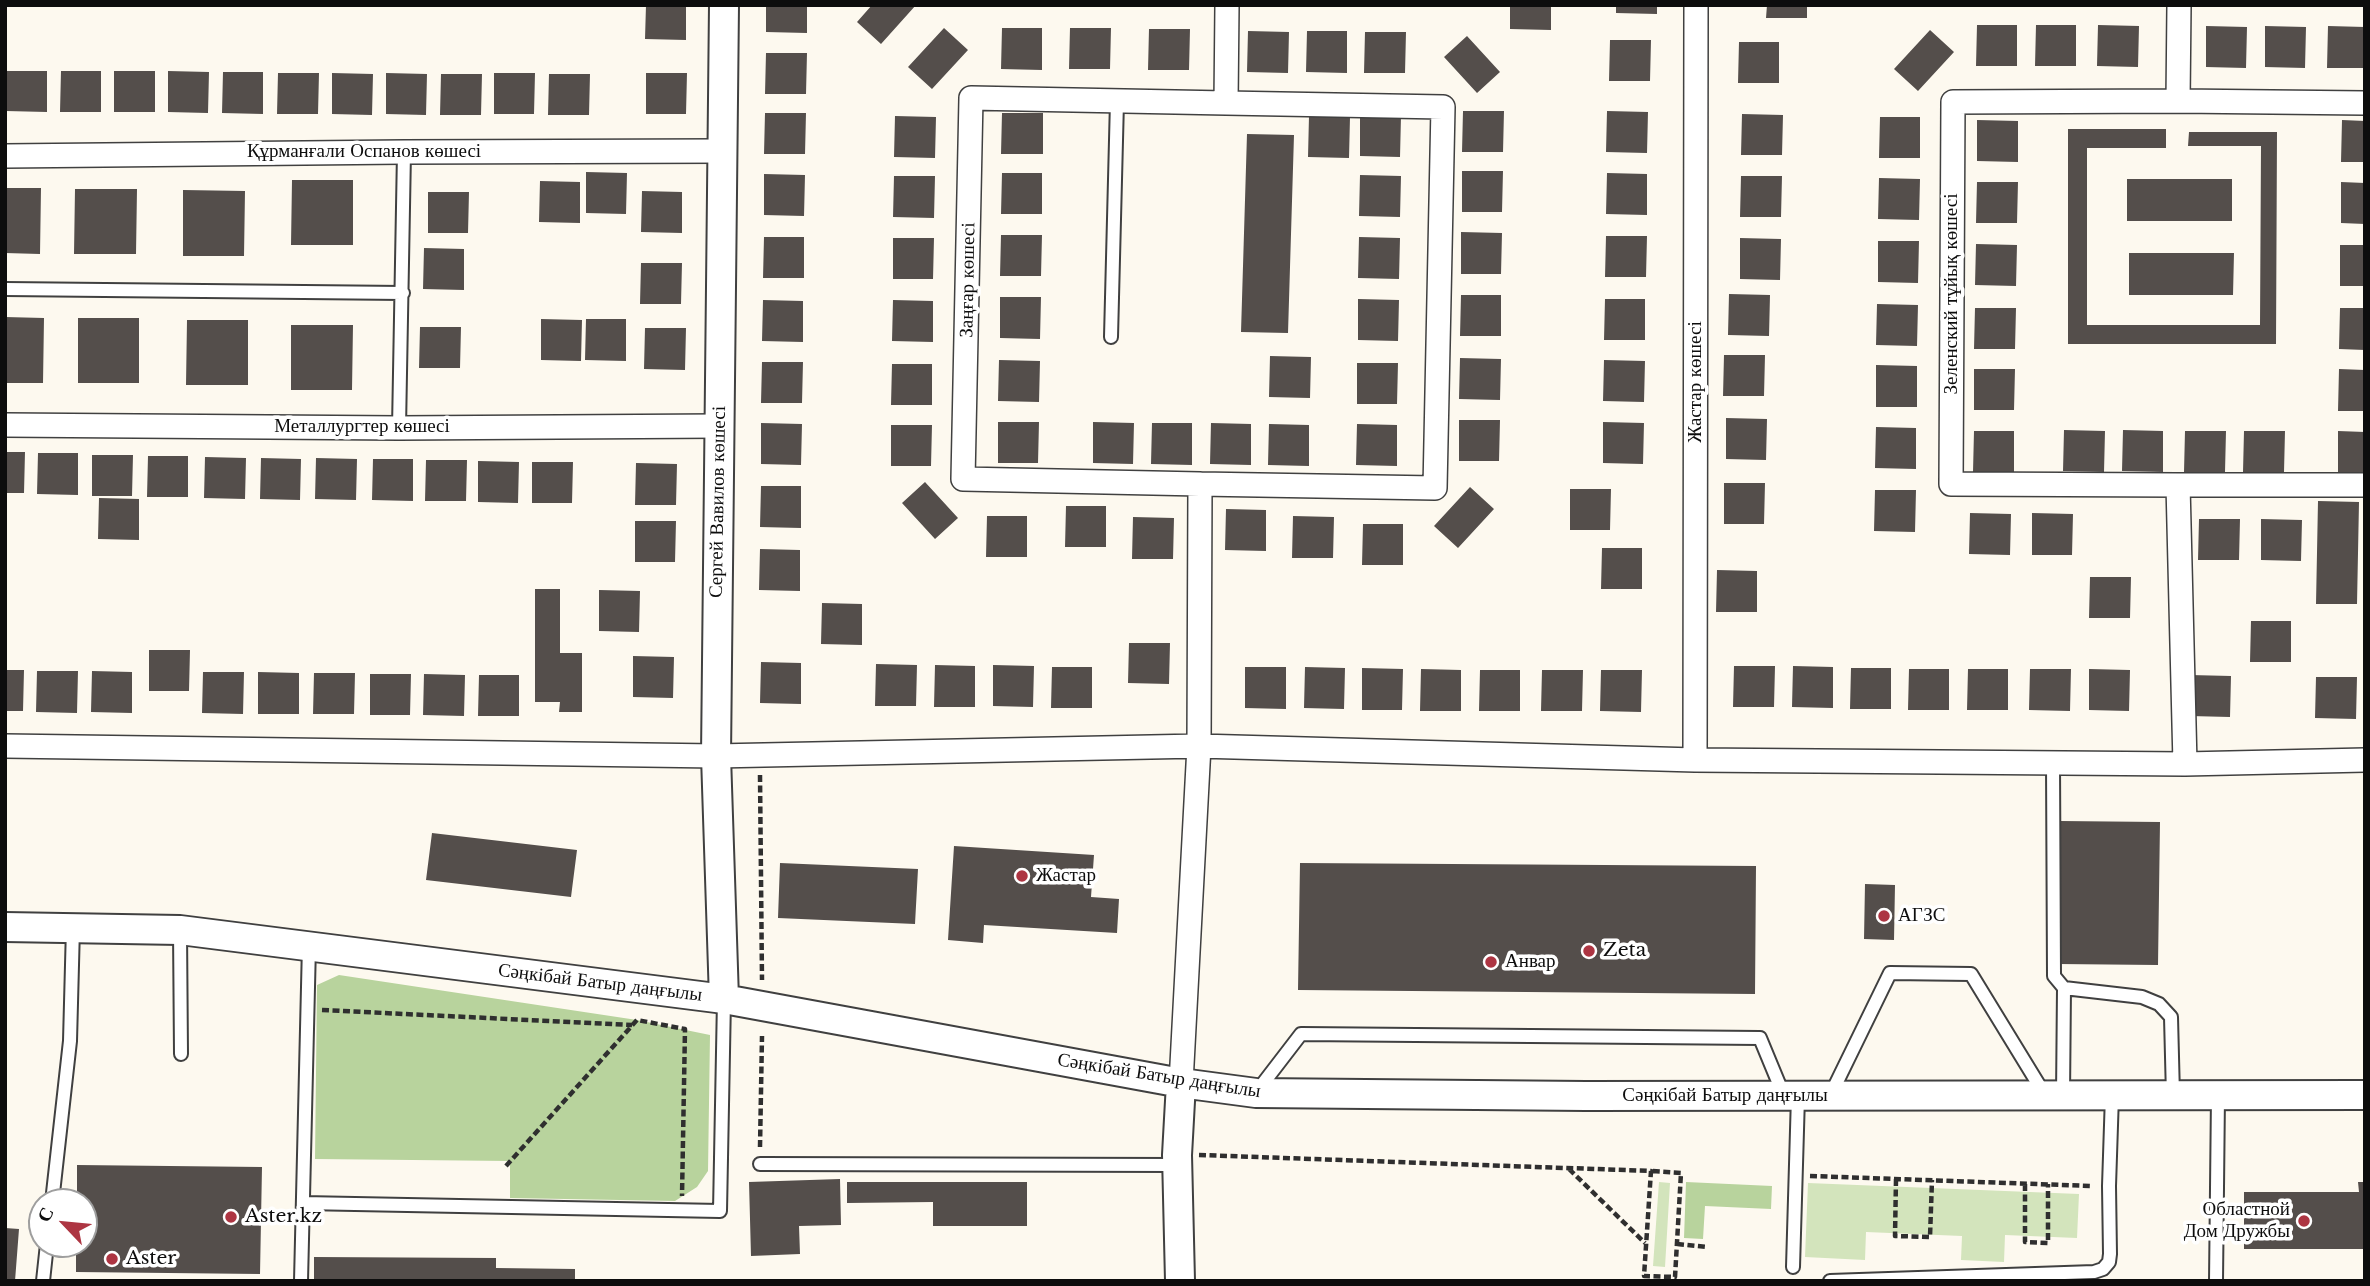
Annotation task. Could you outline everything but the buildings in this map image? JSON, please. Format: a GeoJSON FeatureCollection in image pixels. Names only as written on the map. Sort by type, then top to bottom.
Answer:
{"type":"FeatureCollection","features":[{"type":"Feature","properties":{"kind":"street","name":"Сергей Вавилов көшесі"},"geometry":{"type":"LineString","coordinates":[[724,5],[716,756],[724,999]]}},
{"type":"Feature","properties":{"kind":"street"},"geometry":{"type":"LineString","coordinates":[[1226,103],[1227,5]]}},
{"type":"Feature","properties":{"kind":"street","name":"Жастар көшесі"},"geometry":{"type":"LineString","coordinates":[[1695,760],[1696,5]]}},
{"type":"Feature","properties":{"kind":"street"},"geometry":{"type":"LineString","coordinates":[[2178,100],[2179,5]]}},
{"type":"Feature","properties":{"kind":"street","name":"Заңғар көшесі"},"geometry":{"type":"LineString","coordinates":[[971,98],[1116,101],[1443,107],[1435,488],[963,479],[971,98]]}},
{"type":"Feature","properties":{"kind":"street","name":"Зеленский тұйық көшесі"},"geometry":{"type":"LineString","coordinates":[[2365,103],[2178,100],[1953,102],[1951,484],[2365,485]]}},
{"type":"Feature","properties":{"kind":"street","name":"Құрманғали Оспанов көшесі"},"geometry":{"type":"LineString","coordinates":[[5,156],[723,151]]}},
{"type":"Feature","properties":{"kind":"street","name":"Металлургтер көшесі"},"geometry":{"type":"LineString","coordinates":[[5,425],[400,428],[719,426]]}},
{"type":"Feature","properties":{"kind":"street"},"geometry":{"type":"LineString","coordinates":[[1180,1281],[1177,1160],[1199,746],[1200,484]]}},
{"type":"Feature","properties":{"kind":"street"},"geometry":{"type":"LineString","coordinates":[[2178,485],[2185,764]]}},
{"type":"Feature","properties":{"kind":"street"},"geometry":{"type":"LineString","coordinates":[[5,746],[716,756],[1199,746],[1695,760],[2185,764],[2365,760]]}},
{"type":"Feature","properties":{"kind":"street","name":"Сәңкібай Батыр даңғылы"},"geometry":{"type":"LineString","coordinates":[[5,927],[180,930],[724,999],[1181,1083],[1256,1093],[2365,1095]]}},
{"type":"Feature","properties":{"kind":"lane"},"geometry":{"type":"LineString","coordinates":[[1111,337],[1116,101]]}},
{"type":"Feature","properties":{"kind":"lane"},"geometry":{"type":"LineString","coordinates":[[400,428],[404,152]]}},
{"type":"Feature","properties":{"kind":"lane"},"geometry":{"type":"LineString","coordinates":[[5,289],[404,293]]}},
{"type":"Feature","properties":{"kind":"lane"},"geometry":{"type":"LineString","coordinates":[[2053,763],[2054,976],[2064,988],[2142,997],[2159,1004],[2171,1017],[2173,1096]]}},
{"type":"Feature","properties":{"kind":"lane"},"geometry":{"type":"LineString","coordinates":[[54,1188],[70,1041],[73,927]]}},
{"type":"Feature","properties":{"kind":"lane"},"geometry":{"type":"LineString","coordinates":[[180,930],[181,1054]]}},
{"type":"Feature","properties":{"kind":"lane"},"geometry":{"type":"LineString","coordinates":[[301,1281],[309,945]]}},
{"type":"Feature","properties":{"kind":"lane"},"geometry":{"type":"LineString","coordinates":[[1830,1096],[1890,973],[1971,974],[2054,1096]]}},
{"type":"Feature","properties":{"kind":"lane"},"geometry":{"type":"LineString","coordinates":[[2054,1096],[2064,988]]}},
{"type":"Feature","properties":{"kind":"lane"},"geometry":{"type":"LineString","coordinates":[[303,1203],[720,1211],[724,999]]}},
{"type":"Feature","properties":{"kind":"lane"},"geometry":{"type":"LineString","coordinates":[[1256,1093],[1301,1034],[1760,1038],[1791,1096],[1796,1176],[1793,1268]]}},
{"type":"Feature","properties":{"kind":"lane"},"geometry":{"type":"LineString","coordinates":[[2216,1281],[2218,1095]]}},
{"type":"Feature","properties":{"kind":"lane"},"geometry":{"type":"LineString","coordinates":[[1830,1281],[2094,1272],[2103,1269],[2109,1262],[2112,1096]]}},
{"type":"Feature","properties":{"kind":"lane"},"geometry":{"type":"LineString","coordinates":[[760,1164],[1177,1160]]}},
{"type":"Feature","properties":{"kind":"lane"},"geometry":{"type":"LineString","coordinates":[[43,1281],[45,1258]]}},
{"type":"Feature","properties":{"kind":"path"},"geometry":{"type":"LineString","coordinates":[[760,755],[762,980]]}},
{"type":"Feature","properties":{"kind":"path"},"geometry":{"type":"LineString","coordinates":[[307,1010],[633,1025]]}},
{"type":"Feature","properties":{"kind":"path"},"geometry":{"type":"LineString","coordinates":[[506,1166],[637,1020],[685,1029],[682,1196]]}},
{"type":"Feature","properties":{"kind":"path"},"geometry":{"type":"LineString","coordinates":[[760,1164],[762,1036]]}},
{"type":"Feature","properties":{"kind":"path"},"geometry":{"type":"LineString","coordinates":[[1177,1160],[1568,1168],[1651,1171],[1681,1173],[1675,1277],[1644,1276],[1651,1171]]}},
{"type":"Feature","properties":{"kind":"path"},"geometry":{"type":"LineString","coordinates":[[1568,1168],[1646,1244]]}},
{"type":"Feature","properties":{"kind":"path"},"geometry":{"type":"LineString","coordinates":[[1796,1176],[2109,1186]]}},
{"type":"Feature","properties":{"kind":"path"},"geometry":{"type":"LineString","coordinates":[[1896,1179],[1895,1236],[1930,1237],[1931,1180]]}},
{"type":"Feature","properties":{"kind":"path"},"geometry":{"type":"LineString","coordinates":[[2025,1184],[2025,1242],[2048,1243],[2048,1184]]}},
{"type":"Feature","properties":{"kind":"path"},"geometry":{"type":"LineString","coordinates":[[1677,1244],[1707,1247]]}},
{"type":"Feature","properties":{"kind":"green space"},"geometry":{"type":"Polygon","coordinates":[[[339,975],[637,1020],[710,1035],[708,1171],[697,1187],[675,1201],[510,1198],[510,1161],[315,1159],[317,985],[339,975]]]}},
{"type":"Feature","properties":{"kind":"green space"},"geometry":{"type":"Polygon","coordinates":[[[1659,1182],[1670,1183],[1665,1267],[1653,1266],[1659,1182]]]}},
{"type":"Feature","properties":{"kind":"green space"},"geometry":{"type":"Polygon","coordinates":[[[1686,1182],[1772,1186],[1771,1209],[1705,1206],[1703,1239],[1684,1238],[1686,1182]]]}},
{"type":"Feature","properties":{"kind":"green space"},"geometry":{"type":"Polygon","coordinates":[[[1808,1183],[2079,1194],[2077,1238],[2005,1235],[2004,1262],[1961,1260],[1962,1236],[1866,1232],[1865,1260],[1805,1257],[1808,1183]]]}},
{"type":"Feature","properties":{"kind":"place","name":"Жастар"},"geometry":{"type":"Point","coordinates":[1022,876]}},
{"type":"Feature","properties":{"kind":"place","name":"АГЗС"},"geometry":{"type":"Point","coordinates":[1884,916]}},
{"type":"Feature","properties":{"kind":"place","name":"Zeta"},"geometry":{"type":"Point","coordinates":[1589,951]}},
{"type":"Feature","properties":{"kind":"place","name":"Анвар"},"geometry":{"type":"Point","coordinates":[1491,962]}},
{"type":"Feature","properties":{"kind":"place","name":"Aster.kz"},"geometry":{"type":"Point","coordinates":[231,1217]}},
{"type":"Feature","properties":{"kind":"place","name":"Областной Дом Дружбы"},"geometry":{"type":"Point","coordinates":[2304,1221]}},
{"type":"Feature","properties":{"kind":"place","name":"Aster"},"geometry":{"type":"Point","coordinates":[112,1259]}}]}
